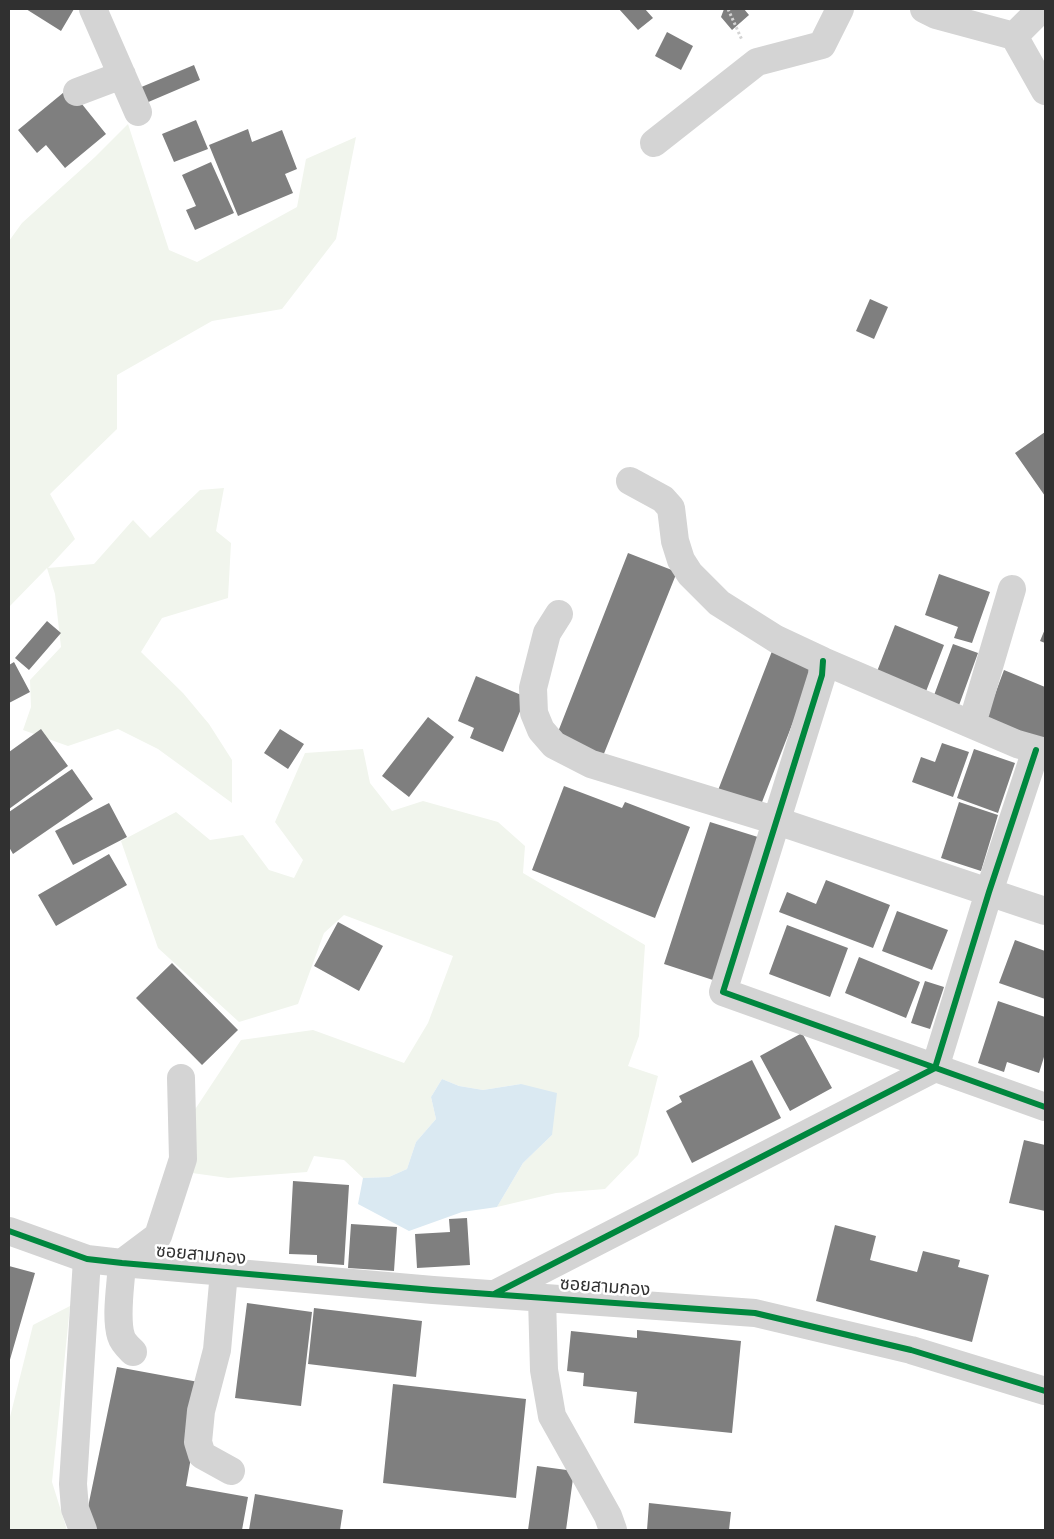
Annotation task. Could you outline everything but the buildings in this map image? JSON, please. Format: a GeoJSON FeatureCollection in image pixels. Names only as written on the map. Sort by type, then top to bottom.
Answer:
{"type":"FeatureCollection","features":[{"type":"Feature","properties":{"kind":"street"},"geometry":{"type":"LineString","coordinates":[[93,9],[138,112]]}},
{"type":"Feature","properties":{"kind":"street"},"geometry":{"type":"LineString","coordinates":[[654,142],[757,62],[822,45],[840,9]]}},
{"type":"Feature","properties":{"kind":"street"},"geometry":{"type":"LineString","coordinates":[[924,9],[936,15],[1014,36],[1045,91]]}},
{"type":"Feature","properties":{"kind":"street"},"geometry":{"type":"LineString","coordinates":[[1014,36],[1041,9]]}},
{"type":"Feature","properties":{"kind":"street"},"geometry":{"type":"LineString","coordinates":[[77,92],[122,74]]}},
{"type":"Feature","properties":{"kind":"street"},"geometry":{"type":"LineString","coordinates":[[494,1294],[935,1068],[989,892],[1041,751],[1017,744],[823,661],[776,639],[719,603],[690,574],[680,560],[675,541],[671,508],[663,498],[630,481]]}},
{"type":"Feature","properties":{"kind":"street"},"geometry":{"type":"LineString","coordinates":[[972,724],[1012,589]]}},
{"type":"Feature","properties":{"kind":"street"},"geometry":{"type":"LineString","coordinates":[[559,614],[548,633],[533,688],[534,714],[541,730],[554,745],[591,764],[777,821],[1045,911]]}},
{"type":"Feature","properties":{"kind":"street"},"geometry":{"type":"LineString","coordinates":[[823,661],[822,675],[723,992],[1045,1107]]}},
{"type":"Feature","properties":{"kind":"street"},"geometry":{"type":"LineString","coordinates":[[133,1352],[126,1346],[121,1336],[119,1319],[122,1263],[158,1236],[178,1176],[183,1159],[180,1078]]}},
{"type":"Feature","properties":{"kind":"street","name":"ซอยสามกอง"},"geometry":{"type":"LineString","coordinates":[[9,1231],[88,1259],[122,1263],[542,1298],[755,1313],[911,1350],[1045,1391]]}},
{"type":"Feature","properties":{"kind":"street"},"geometry":{"type":"LineString","coordinates":[[83,1530],[75,1510],[73,1484],[88,1259]]}},
{"type":"Feature","properties":{"kind":"street"},"geometry":{"type":"LineString","coordinates":[[224,1272],[218,1350],[201,1411],[198,1442],[202,1455],[231,1471]]}},
{"type":"Feature","properties":{"kind":"street"},"geometry":{"type":"LineString","coordinates":[[542,1298],[544,1370],[552,1416],[603,1508],[613,1530]]}},
{"type":"Feature","properties":{"kind":"path"},"geometry":{"type":"LineString","coordinates":[[728,9],[754,65]]}},
{"type":"Feature","properties":{"kind":"shaded area"},"geometry":{"type":"Polygon","coordinates":[[[128,124],[169,250],[197,262],[297,207],[306,159],[356,137],[336,239],[282,309],[212,321],[117,375],[117,429],[50,494],[75,539],[48,568],[94,564],[133,520],[150,538],[200,490],[224,488],[216,531],[231,543],[228,598],[162,618],[141,652],[183,693],[209,724],[232,760],[232,803],[158,749],[118,729],[68,746],[23,730],[31,707],[30,680],[61,647],[55,594],[47,568],[9,607],[9,241],[22,223],[95,157],[128,124]]]}},
{"type":"Feature","properties":{"kind":"shaded area"},"geometry":{"type":"Polygon","coordinates":[[[363,749],[370,783],[392,811],[423,801],[498,822],[525,846],[523,873],[645,945],[639,1036],[628,1066],[658,1076],[638,1155],[605,1189],[556,1193],[497,1207],[523,1163],[552,1135],[521,1084],[483,1090],[459,1086],[442,1079],[431,1097],[436,1119],[416,1142],[407,1169],[389,1177],[363,1178],[344,1160],[314,1156],[307,1172],[228,1178],[192,1173],[186,1123],[241,1040],[313,1030],[404,1063],[428,1023],[453,956],[344,915],[324,933],[298,1004],[239,1022],[158,948],[121,841],[176,812],[210,840],[243,835],[269,870],[294,878],[303,860],[275,822],[305,753],[363,749]]]}},
{"type":"Feature","properties":{"kind":"shaded area"},"geometry":{"type":"Polygon","coordinates":[[[442,1079],[459,1086],[483,1090],[521,1084],[557,1093],[552,1135],[523,1163],[497,1207],[462,1212],[409,1231],[358,1204],[363,1178],[389,1177],[407,1169],[416,1142],[436,1119],[431,1097],[442,1079]]]}},
{"type":"Feature","properties":{"kind":"shaded area"},"geometry":{"type":"Polygon","coordinates":[[[70,1306],[52,1482],[67,1530],[9,1530],[9,1421],[33,1325],[70,1306]]]}},
{"type":"Feature","properties":{"kind":"cycle path"},"geometry":{"type":"LineString","coordinates":[[823,661],[822,675],[723,992],[1045,1107]]}},
{"type":"Feature","properties":{"kind":"cycle path"},"geometry":{"type":"LineString","coordinates":[[496,1293],[935,1068],[989,892],[1036,750]]}},
{"type":"Feature","properties":{"kind":"cycle path"},"geometry":{"type":"LineString","coordinates":[[9,1231],[87,1259],[122,1263],[433,1290],[755,1313],[911,1350],[1045,1391]]}}]}
